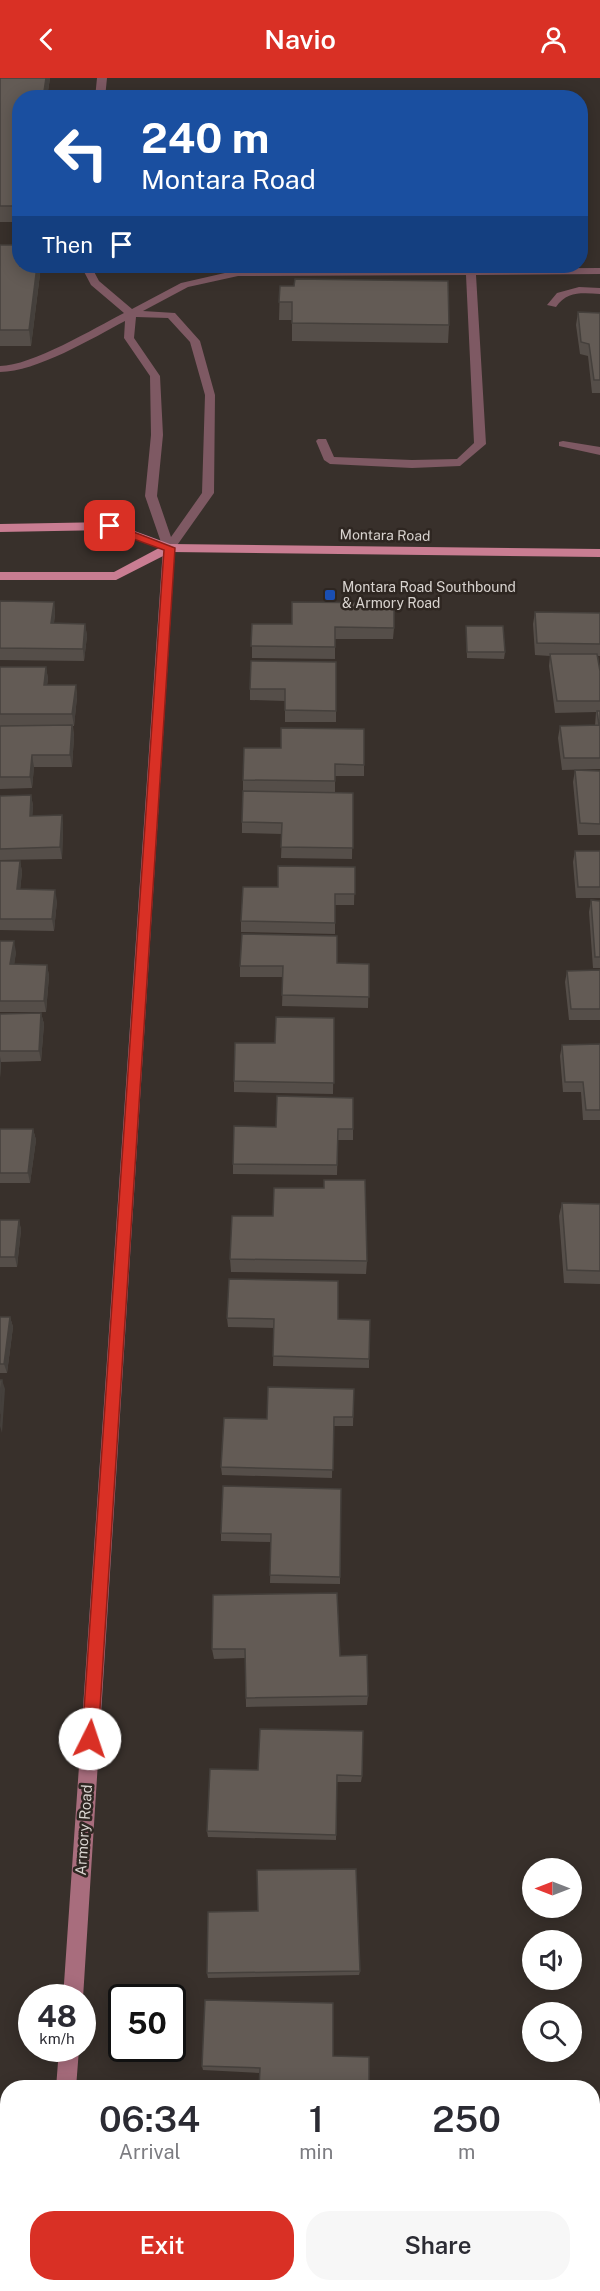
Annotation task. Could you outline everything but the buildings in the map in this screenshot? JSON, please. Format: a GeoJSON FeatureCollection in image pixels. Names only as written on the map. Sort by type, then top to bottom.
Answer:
{"type":"FeatureCollection","features":[{"type":"Feature","properties":{"kind":"main road","name":"Montara Road"},"geometry":{"type":"LineString","coordinates":[[0,528],[110,526],[170,548],[600,553]]}},
{"type":"Feature","properties":{"kind":"main road","name":"Montara Road"},"geometry":{"type":"LineString","coordinates":[[0,576],[116,576],[170,548]]}},
{"type":"Feature","properties":{"kind":"main road","name":"Armory Road"},"geometry":{"type":"LineString","coordinates":[[73,1984],[170,548]]}},
{"type":"Feature","properties":{"kind":"main road"},"geometry":{"type":"LineString","coordinates":[[67,2080],[68,2062]]}},
{"type":"Feature","properties":{"kind":"lane"},"geometry":{"type":"LineString","coordinates":[[90,273],[95,283],[131,314],[171,315],[195,342],[210,395],[208,493],[170,548]]}},
{"type":"Feature","properties":{"kind":"lane"},"geometry":{"type":"LineString","coordinates":[[0,369],[13,369],[75,344],[185,285],[238,273]]}},
{"type":"Feature","properties":{"kind":"lane"},"geometry":{"type":"LineString","coordinates":[[322,441],[330,460],[412,464],[460,462],[480,444],[471,273]]}},
{"type":"Feature","properties":{"kind":"lane"},"geometry":{"type":"LineString","coordinates":[[552,305],[556,297],[573,290],[600,291]]}},
{"type":"Feature","properties":{"kind":"lane"},"geometry":{"type":"LineString","coordinates":[[131,314],[129,338],[155,376],[157,435],[151,496],[170,548]]}},
{"type":"Feature","properties":{"kind":"lane"},"geometry":{"type":"LineString","coordinates":[[563,444],[600,451]]}},
{"type":"Feature","properties":{"kind":"place","name":"Montara Road Southbound & Armory Road"},"geometry":{"type":"Point","coordinates":[330,595]}},
{"type":"Feature","properties":{"kind":"route"},"geometry":{"type":"LineString","coordinates":[[90,1739],[170,548],[110,526]]}}]}
